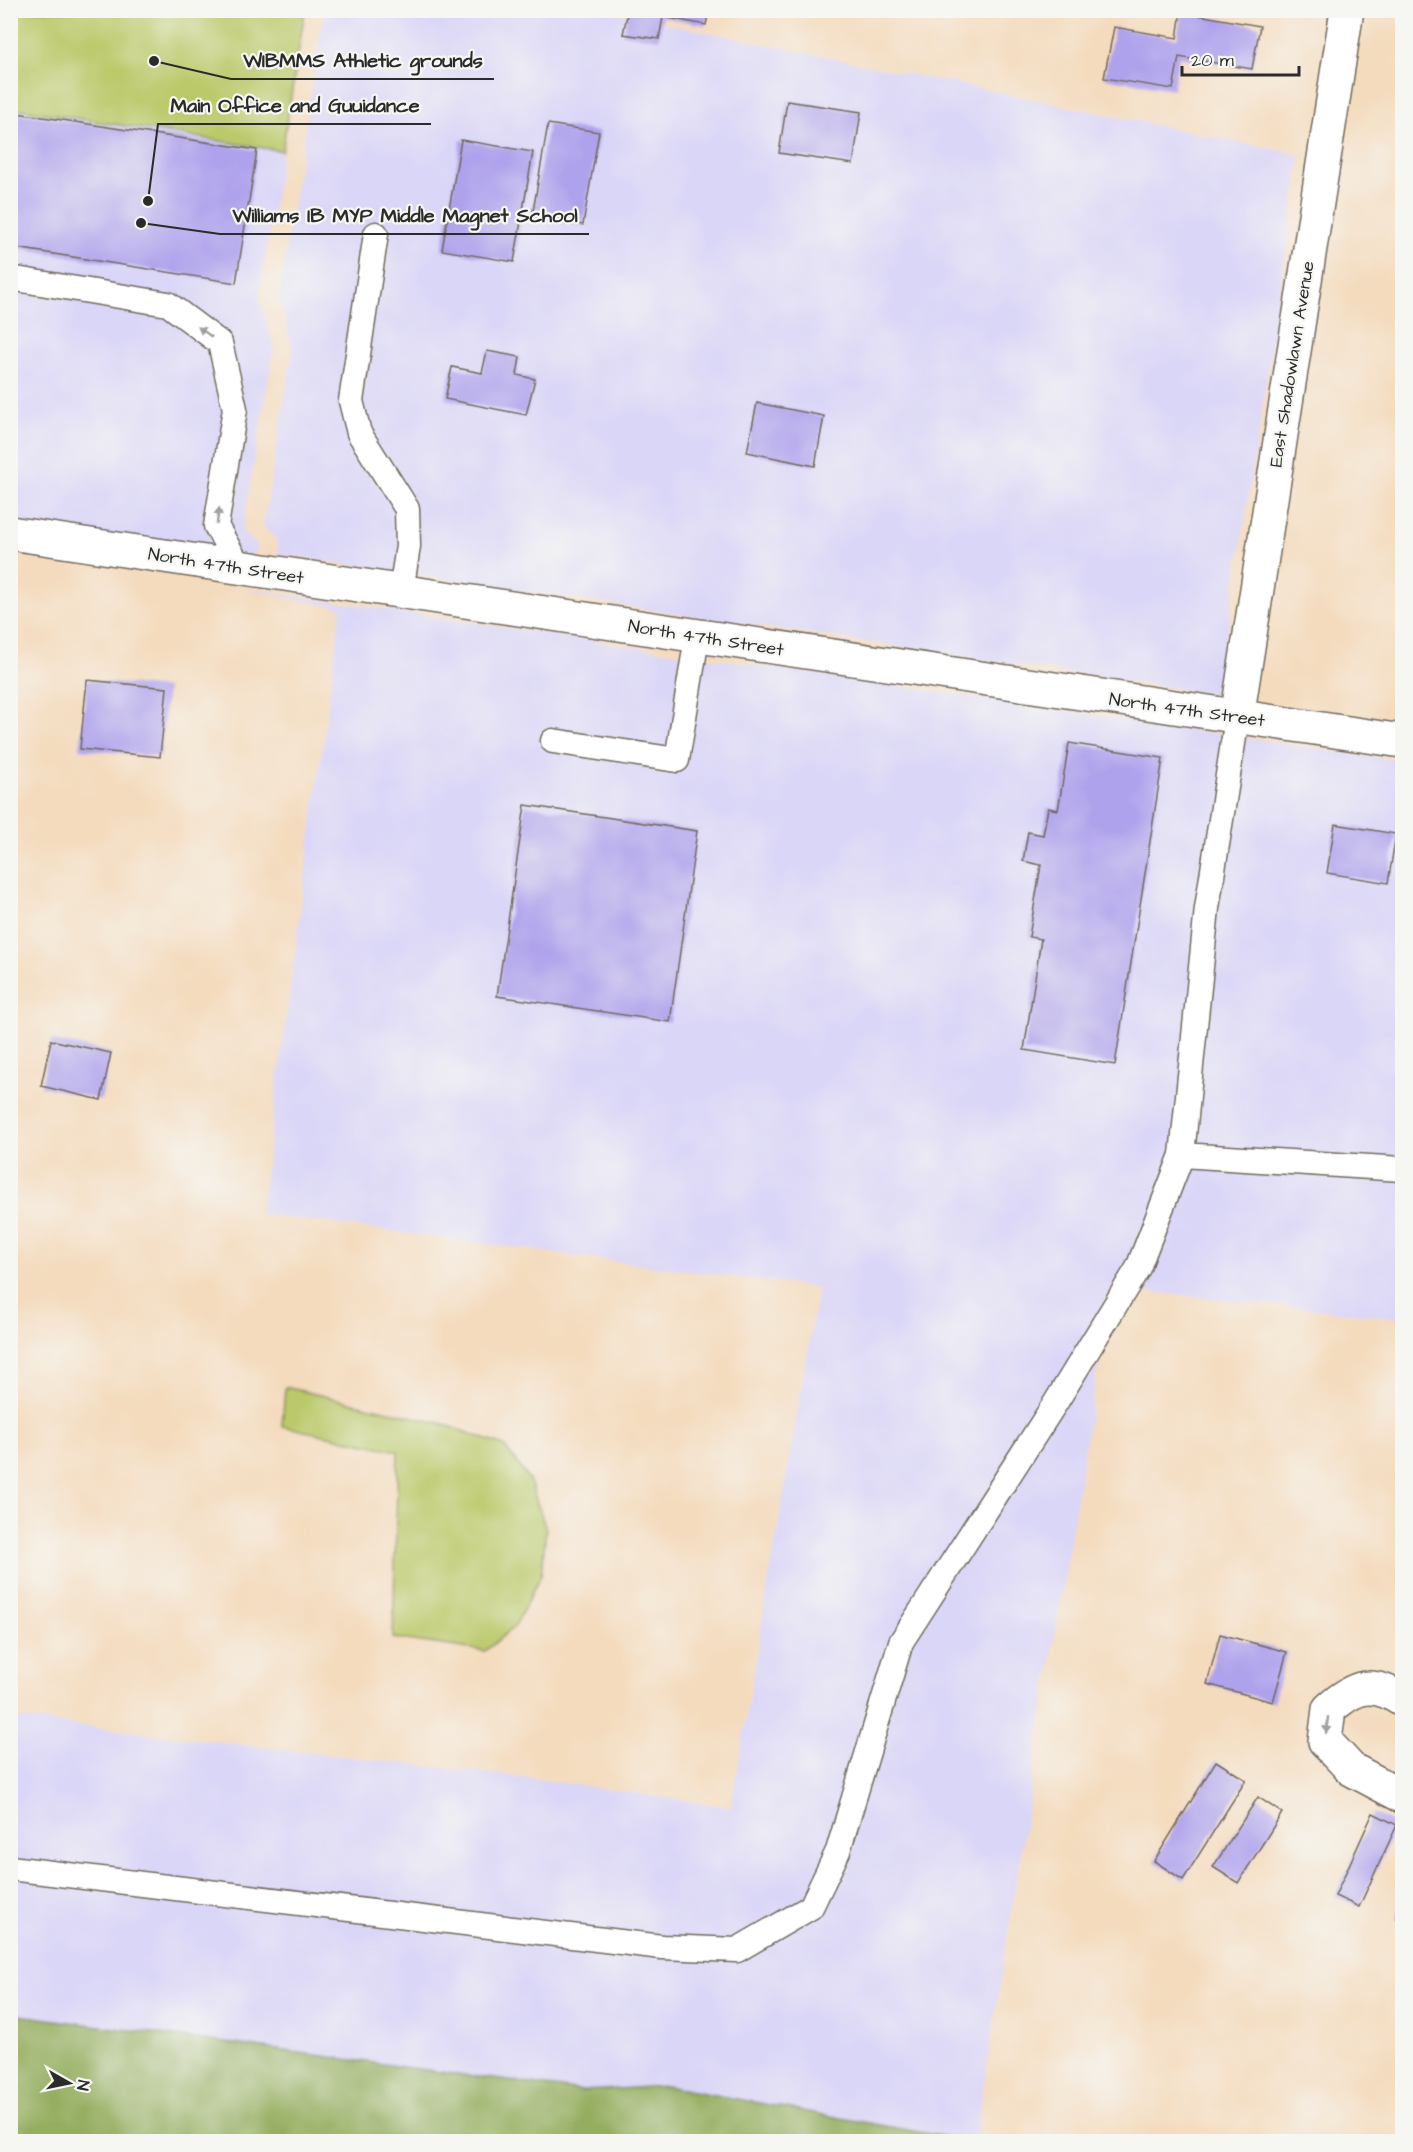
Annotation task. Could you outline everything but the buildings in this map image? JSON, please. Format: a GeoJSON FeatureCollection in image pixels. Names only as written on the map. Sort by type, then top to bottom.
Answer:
{"type":"FeatureCollection","features":[{"type":"Feature","properties":{"kind":"street","name":"East Shadowlawn Avenue"},"geometry":{"type":"LineString","coordinates":[[1237,718],[1347,10]]}},
{"type":"Feature","properties":{"kind":"street","name":"North 47th Street"},"geometry":{"type":"LineString","coordinates":[[10,533],[1402,741]]}},
{"type":"Feature","properties":{"kind":"street"},"geometry":{"type":"LineString","coordinates":[[1402,1700],[1384,1688],[1350,1691],[1329,1709],[1325,1741],[1351,1769],[1402,1796]]}},
{"type":"Feature","properties":{"kind":"lane"},"geometry":{"type":"LineString","coordinates":[[376,234],[351,401],[359,433],[407,509],[408,546],[401,592]]}},
{"type":"Feature","properties":{"kind":"lane"},"geometry":{"type":"LineString","coordinates":[[10,278],[168,304],[220,343],[235,409],[216,526],[240,568]]}},
{"type":"Feature","properties":{"kind":"lane"},"geometry":{"type":"LineString","coordinates":[[553,741],[676,760],[697,637]]}},
{"type":"Feature","properties":{"kind":"lane"},"geometry":{"type":"LineString","coordinates":[[10,1868],[662,1947],[737,1950],[811,1907],[838,1851],[901,1642],[1056,1401],[1138,1268],[1182,1155],[1207,908],[1237,718]]}},
{"type":"Feature","properties":{"kind":"lane"},"geometry":{"type":"LineString","coordinates":[[1182,1155],[1402,1169]]}},
{"type":"Feature","properties":{"kind":"shaded area"},"geometry":{"type":"Polygon","coordinates":[[[10,11],[305,11],[259,296],[274,348],[242,531],[259,547],[240,568],[11,533],[10,11]]]}},
{"type":"Feature","properties":{"kind":"shaded area"},"geometry":{"type":"Polygon","coordinates":[[[324,11],[605,11],[1301,155],[1218,695],[278,554],[277,540],[263,526],[293,351],[279,295],[324,11]]]}},
{"type":"Feature","properties":{"kind":"shaded area"},"geometry":{"type":"Polygon","coordinates":[[[228,586],[1402,761],[1402,1318],[1110,1288],[975,2141],[666,2086],[583,2091],[11,2014],[11,1718],[522,1777],[731,1807],[818,1288],[260,1214],[341,608],[228,586]]]}},
{"type":"Feature","properties":{"kind":"green space"},"geometry":{"type":"Polygon","coordinates":[[[11,11],[305,11],[282,151],[11,108],[11,11]]]}},
{"type":"Feature","properties":{"kind":"green space"},"geometry":{"type":"Polygon","coordinates":[[[285,1387],[440,1423],[504,1446],[529,1479],[546,1529],[541,1575],[515,1626],[485,1651],[393,1638],[398,1451],[282,1426],[285,1387]]]}},
{"type":"Feature","properties":{"kind":"green space"},"geometry":{"type":"Polygon","coordinates":[[[11,2014],[583,2091],[666,2086],[968,2141],[11,2141],[11,2014]]]}},
{"type":"Feature","properties":{"kind":"place","name":"WIBMMS Athletic grounds"},"geometry":{"type":"Point","coordinates":[154,61]}},
{"type":"Feature","properties":{"kind":"place","name":"Main Office and Guuidance"},"geometry":{"type":"Point","coordinates":[148,201]}},
{"type":"Feature","properties":{"kind":"place","name":"Williams IB MYP Middle Magnet School"},"geometry":{"type":"Point","coordinates":[141,223]}}]}
